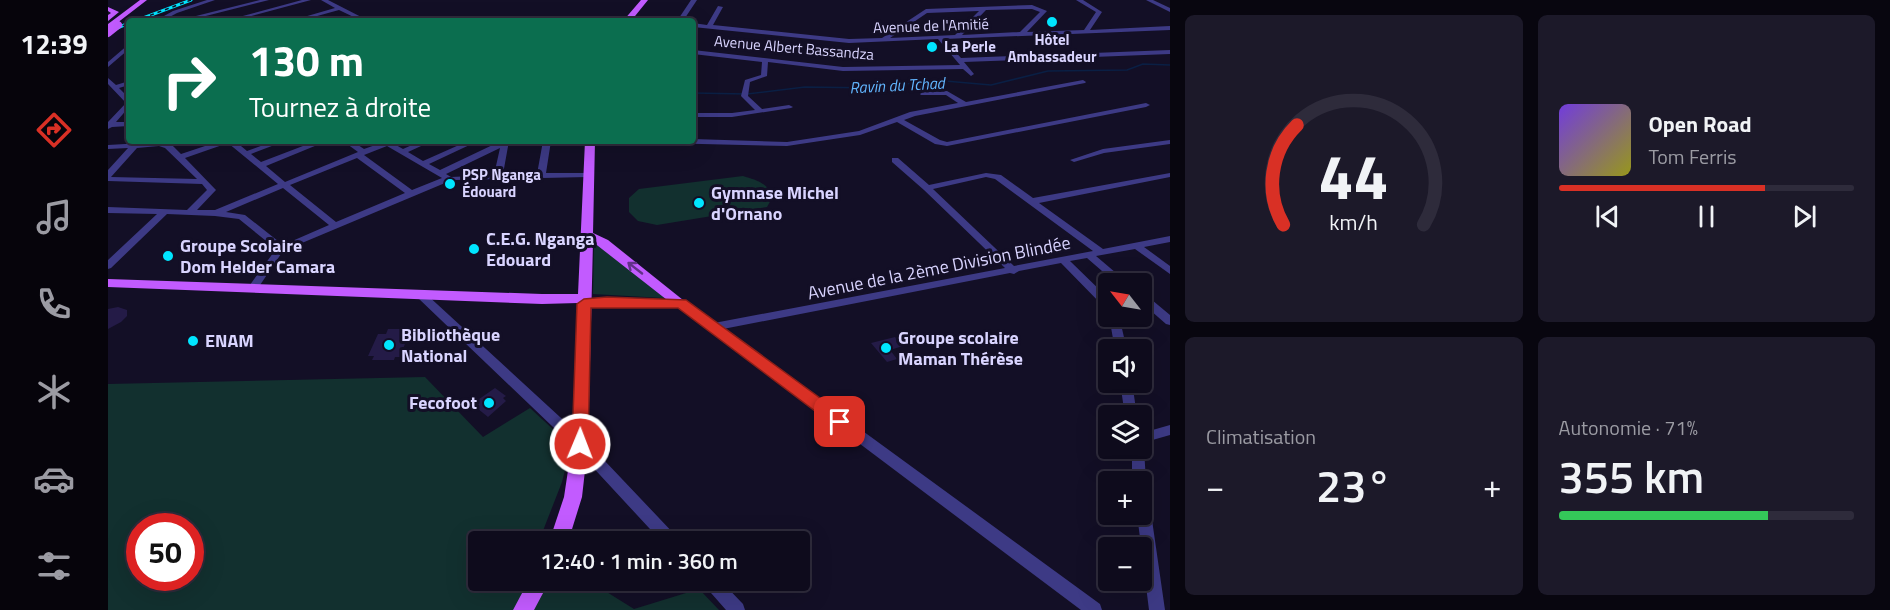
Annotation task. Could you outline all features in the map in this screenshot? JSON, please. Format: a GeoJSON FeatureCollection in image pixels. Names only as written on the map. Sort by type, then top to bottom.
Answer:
{"type":"FeatureCollection","features":[{"type":"Feature","properties":{"kind":"main road"},"geometry":{"type":"LineString","coordinates":[[110,20],[144,0]]}},
{"type":"Feature","properties":{"kind":"main road"},"geometry":{"type":"LineString","coordinates":[[110,20],[149,0]]}},
{"type":"Feature","properties":{"kind":"main road"},"geometry":{"type":"LineString","coordinates":[[630,18],[645,0]]}},
{"type":"Feature","properties":{"kind":"main road"},"geometry":{"type":"LineString","coordinates":[[562,531],[573,497],[580,444],[590,144]]}},
{"type":"Feature","properties":{"kind":"main road"},"geometry":{"type":"LineString","coordinates":[[587,234],[604,243],[681,304]]}},
{"type":"Feature","properties":{"kind":"main road"},"geometry":{"type":"LineString","coordinates":[[108,283],[542,299],[584,296]]}},
{"type":"Feature","properties":{"kind":"main road"},"geometry":{"type":"LineString","coordinates":[[542,299],[584,296]]}},
{"type":"Feature","properties":{"kind":"main road"},"geometry":{"type":"LineString","coordinates":[[524,610],[534,591]]}},
{"type":"Feature","properties":{"kind":"street"},"geometry":{"type":"LineString","coordinates":[[163,18],[212,0]]}},
{"type":"Feature","properties":{"kind":"street"},"geometry":{"type":"LineString","coordinates":[[234,0],[248,4]]}},
{"type":"Feature","properties":{"kind":"street"},"geometry":{"type":"LineString","coordinates":[[193,18],[266,0]]}},
{"type":"Feature","properties":{"kind":"street"},"geometry":{"type":"LineString","coordinates":[[238,18],[308,0]]}},
{"type":"Feature","properties":{"kind":"street"},"geometry":{"type":"LineString","coordinates":[[324,0],[359,18]]}},
{"type":"Feature","properties":{"kind":"street"},"geometry":{"type":"LineString","coordinates":[[682,18],[694,0]]}},
{"type":"Feature","properties":{"kind":"street"},"geometry":{"type":"LineString","coordinates":[[1079,0],[1099,12],[1085,32]]}},
{"type":"Feature","properties":{"kind":"street"},"geometry":{"type":"LineString","coordinates":[[1149,0],[1170,10]]}},
{"type":"Feature","properties":{"kind":"street"},"geometry":{"type":"LineString","coordinates":[[709,27],[720,7]]}},
{"type":"Feature","properties":{"kind":"street"},"geometry":{"type":"LineString","coordinates":[[883,40],[926,11],[1032,7],[1044,11],[1022,34]]}},
{"type":"Feature","properties":{"kind":"street"},"geometry":{"type":"LineString","coordinates":[[304,18],[340,8]]}},
{"type":"Feature","properties":{"kind":"street"},"geometry":{"type":"LineString","coordinates":[[956,38],[984,9]]}},
{"type":"Feature","properties":{"kind":"street"},"geometry":{"type":"LineString","coordinates":[[218,12],[227,18]]}},
{"type":"Feature","properties":{"kind":"street","name":"Avenue de l'Amitié"},"geometry":{"type":"LineString","coordinates":[[696,25],[839,40],[956,38],[1170,28]]}},
{"type":"Feature","properties":{"kind":"street"},"geometry":{"type":"LineString","coordinates":[[940,38],[971,74]]}},
{"type":"Feature","properties":{"kind":"street"},"geometry":{"type":"LineString","coordinates":[[108,65],[126,49]]}},
{"type":"Feature","properties":{"kind":"street","name":"Avenue Albert Bassandza"},"geometry":{"type":"LineString","coordinates":[[696,52],[856,69],[964,67]]}},
{"type":"Feature","properties":{"kind":"street"},"geometry":{"type":"LineString","coordinates":[[959,60],[1170,52]]}},
{"type":"Feature","properties":{"kind":"street"},"geometry":{"type":"LineString","coordinates":[[760,111],[745,93],[748,80],[764,76],[765,60]]}},
{"type":"Feature","properties":{"kind":"street"},"geometry":{"type":"LineString","coordinates":[[108,80],[126,100]]}},
{"type":"Feature","properties":{"kind":"street"},"geometry":{"type":"LineString","coordinates":[[696,142],[779,145],[860,133],[913,114],[1083,82]]}},
{"type":"Feature","properties":{"kind":"street"},"geometry":{"type":"LineString","coordinates":[[115,87],[126,84]]}},
{"type":"Feature","properties":{"kind":"street"},"geometry":{"type":"LineString","coordinates":[[923,94],[947,93],[964,105]]}},
{"type":"Feature","properties":{"kind":"street"},"geometry":{"type":"LineString","coordinates":[[898,120],[938,142],[947,144],[1146,105]]}},
{"type":"Feature","properties":{"kind":"street"},"geometry":{"type":"LineString","coordinates":[[109,126],[126,106]]}},
{"type":"Feature","properties":{"kind":"street"},"geometry":{"type":"LineString","coordinates":[[696,115],[732,115],[789,107]]}},
{"type":"Feature","properties":{"kind":"street"},"geometry":{"type":"LineString","coordinates":[[109,126],[126,124]]}},
{"type":"Feature","properties":{"kind":"street"},"geometry":{"type":"LineString","coordinates":[[1074,160],[1103,151],[1170,142]]}},
{"type":"Feature","properties":{"kind":"street"},"geometry":{"type":"LineString","coordinates":[[108,147],[164,144],[180,157],[212,192],[189,213]]}},
{"type":"Feature","properties":{"kind":"street"},"geometry":{"type":"LineString","coordinates":[[180,157],[219,144]]}},
{"type":"Feature","properties":{"kind":"street"},"geometry":{"type":"LineString","coordinates":[[232,144],[296,192],[334,225]]}},
{"type":"Feature","properties":{"kind":"street"},"geometry":{"type":"LineString","coordinates":[[245,154],[273,144]]}},
{"type":"Feature","properties":{"kind":"street"},"geometry":{"type":"LineString","coordinates":[[259,166],[315,144]]}},
{"type":"Feature","properties":{"kind":"street"},"geometry":{"type":"LineString","coordinates":[[350,144],[412,194]]}},
{"type":"Feature","properties":{"kind":"street"},"geometry":{"type":"LineString","coordinates":[[215,213],[381,144]]}},
{"type":"Feature","properties":{"kind":"street"},"geometry":{"type":"LineString","coordinates":[[388,144],[449,179]]}},
{"type":"Feature","properties":{"kind":"street"},"geometry":{"type":"LineString","coordinates":[[401,152],[421,144]]}},
{"type":"Feature","properties":{"kind":"street"},"geometry":{"type":"LineString","coordinates":[[422,164],[467,144]]}},
{"type":"Feature","properties":{"kind":"street"},"geometry":{"type":"LineString","coordinates":[[438,174],[501,144]]}},
{"type":"Feature","properties":{"kind":"street"},"geometry":{"type":"LineString","coordinates":[[498,177],[505,144]]}},
{"type":"Feature","properties":{"kind":"street"},"geometry":{"type":"LineString","coordinates":[[541,176],[546,144]]}},
{"type":"Feature","properties":{"kind":"street"},"geometry":{"type":"LineString","coordinates":[[108,177],[135,145]]}},
{"type":"Feature","properties":{"kind":"street"},"geometry":{"type":"LineString","coordinates":[[895,160],[1014,271]]}},
{"type":"Feature","properties":{"kind":"street"},"geometry":{"type":"LineString","coordinates":[[1033,201],[1170,175]]}},
{"type":"Feature","properties":{"kind":"street"},"geometry":{"type":"LineString","coordinates":[[252,289],[282,249],[334,225],[449,179],[588,176]]}},
{"type":"Feature","properties":{"kind":"street"},"geometry":{"type":"LineString","coordinates":[[927,188],[992,176],[1006,181],[1102,253]]}},
{"type":"Feature","properties":{"kind":"street"},"geometry":{"type":"LineString","coordinates":[[108,177],[204,182]]}},
{"type":"Feature","properties":{"kind":"street"},"geometry":{"type":"LineString","coordinates":[[108,210],[215,213],[245,218],[282,249]]}},
{"type":"Feature","properties":{"kind":"street"},"geometry":{"type":"LineString","coordinates":[[108,266],[164,212]]}},
{"type":"Feature","properties":{"kind":"street","name":"Avenue de la 2ème Division Blindée"},"geometry":{"type":"LineString","coordinates":[[713,327],[1014,271],[1170,239]]}},
{"type":"Feature","properties":{"kind":"street"},"geometry":{"type":"LineString","coordinates":[[1137,246],[1170,271]]}},
{"type":"Feature","properties":{"kind":"street"},"geometry":{"type":"LineString","coordinates":[[1090,256],[1111,273]]}},
{"type":"Feature","properties":{"kind":"street"},"geometry":{"type":"LineString","coordinates":[[1064,261],[1098,294]]}},
{"type":"Feature","properties":{"kind":"street"},"geometry":{"type":"LineString","coordinates":[[421,295],[580,444],[662,531]]}},
{"type":"Feature","properties":{"kind":"street"},"geometry":{"type":"LineString","coordinates":[[584,296],[607,302],[681,304],[1094,610]]}},
{"type":"Feature","properties":{"kind":"street"},"geometry":{"type":"LineString","coordinates":[[1152,306],[1170,321]]}},
{"type":"Feature","properties":{"kind":"street"},"geometry":{"type":"LineString","coordinates":[[1152,435],[1170,430]]}},
{"type":"Feature","properties":{"kind":"street"},"geometry":{"type":"LineString","coordinates":[[1146,525],[1157,610]]}},
{"type":"Feature","properties":{"kind":"street"},"geometry":{"type":"LineString","coordinates":[[719,591],[737,610]]}},
{"type":"Feature","properties":{"kind":"green space","name":"Gymnase Michel d'Ornano"},"geometry":{"type":"Polygon","coordinates":[[[743,176],[761,183],[768,189],[772,198],[767,207],[657,225],[638,221],[629,212],[629,198],[639,189],[743,176]]]}},
{"type":"Feature","properties":{"kind":"green space"},"geometry":{"type":"Polygon","coordinates":[[[599,244],[667,295],[663,298],[593,294],[594,245],[599,244]]]}},
{"type":"Feature","properties":{"kind":"green space"},"geometry":{"type":"Polygon","coordinates":[[[425,377],[483,437],[530,408],[571,446],[562,482],[543,531],[468,531],[468,591],[605,591],[634,609],[692,591],[701,591],[719,610],[108,610],[108,384],[425,377]]]}},
{"type":"Feature","properties":{"kind":"building"},"geometry":{"type":"Polygon","coordinates":[[[118,307],[127,310],[127,316],[108,329],[108,309],[118,307]]]}},
{"type":"Feature","properties":{"kind":"building","name":"Bibliothèque National"},"geometry":{"type":"Polygon","coordinates":[[[388,329],[405,329],[404,333],[409,333],[400,357],[395,357],[394,360],[372,360],[374,356],[368,356],[378,334],[386,334],[388,329]]]}},
{"type":"Feature","properties":{"kind":"building","name":"Groupe scolaire Maman Thérèse"},"geometry":{"type":"Polygon","coordinates":[[[895,337],[903,346],[890,350],[897,359],[887,362],[871,343],[895,337]]]}},
{"type":"Feature","properties":{"kind":"building","name":"Fecofoot"},"geometry":{"type":"Polygon","coordinates":[[[495,388],[506,396],[503,398],[506,401],[488,417],[472,404],[495,388]]]}},
{"type":"Feature","properties":{"kind":"waterway","name":"Ravin du Tchad"},"geometry":{"type":"LineString","coordinates":[[696,93],[747,94],[805,87],[877,88],[934,80],[991,85],[1048,71],[1127,70],[1143,64],[1170,65]]}},
{"type":"Feature","properties":{"kind":"railway"},"geometry":{"type":"LineString","coordinates":[[143,18],[191,0]]}},
{"type":"Feature","properties":{"kind":"railway"},"geometry":{"type":"LineString","coordinates":[[108,32],[126,24]]}},
{"type":"Feature","properties":{"kind":"place","name":"Hôtel Ambassadeur"},"geometry":{"type":"Point","coordinates":[1052,22]}},
{"type":"Feature","properties":{"kind":"place","name":"La Perle"},"geometry":{"type":"Point","coordinates":[932,47]}},
{"type":"Feature","properties":{"kind":"place","name":"PSP Nganga Édouard"},"geometry":{"type":"Point","coordinates":[450,184]}},
{"type":"Feature","properties":{"kind":"place","name":"Gymnase Michel d'Ornano"},"geometry":{"type":"Point","coordinates":[699,203]}},
{"type":"Feature","properties":{"kind":"place","name":"C.E.G. Nganga Edouard"},"geometry":{"type":"Point","coordinates":[474,249]}},
{"type":"Feature","properties":{"kind":"place","name":"Groupe Scolaire Dom Helder Camara"},"geometry":{"type":"Point","coordinates":[168,256]}},
{"type":"Feature","properties":{"kind":"place","name":"ENAM"},"geometry":{"type":"Point","coordinates":[193,341]}},
{"type":"Feature","properties":{"kind":"place","name":"Bibliothèque National"},"geometry":{"type":"Point","coordinates":[389,345]}},
{"type":"Feature","properties":{"kind":"place","name":"Groupe scolaire Maman Thérèse"},"geometry":{"type":"Point","coordinates":[886,348]}},
{"type":"Feature","properties":{"kind":"place","name":"Fecofoot"},"geometry":{"type":"Point","coordinates":[489,403]}},
{"type":"Feature","properties":{"kind":"route"},"geometry":{"type":"LineString","coordinates":[[580,444],[584,304],[607,302],[681,304],[840,422]]}}]}
